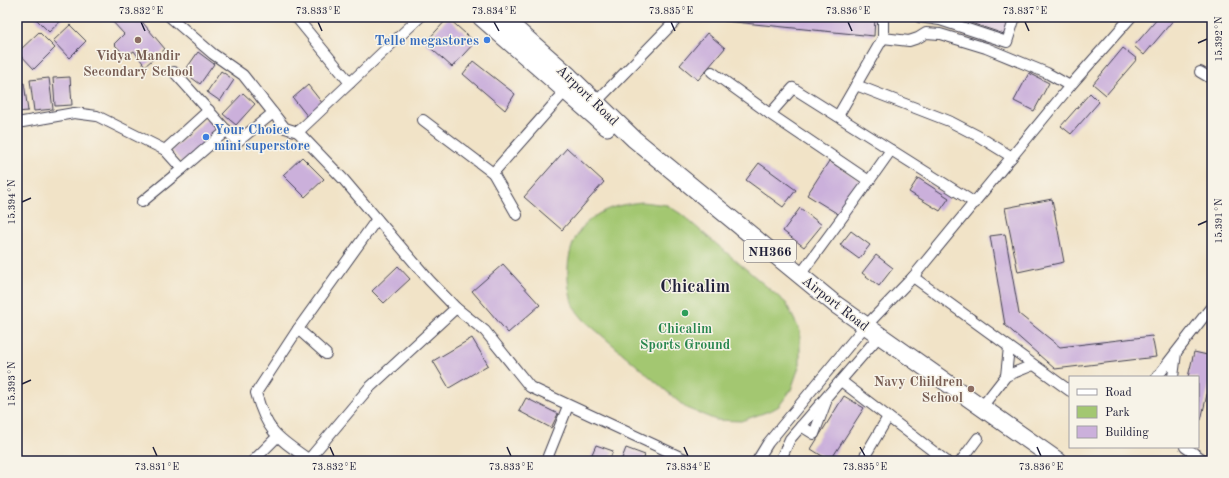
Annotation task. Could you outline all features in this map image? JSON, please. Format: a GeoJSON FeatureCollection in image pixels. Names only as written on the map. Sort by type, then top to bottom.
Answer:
{"type":"FeatureCollection","features":[{"type":"Feature","properties":{"kind":"highway","name":"Airport Road"},"geometry":{"type":"LineString","coordinates":[[481,17],[570,86],[596,102],[634,139],[835,304],[863,329],[874,342],[1037,461]]}},
{"type":"Feature","properties":{"kind":"highway","name":"Airport Road"},"geometry":{"type":"LineString","coordinates":[[502,17],[570,86],[670,181],[863,329],[1058,461]]}},
{"type":"Feature","properties":{"kind":"street"},"geometry":{"type":"LineString","coordinates":[[170,17],[213,54],[243,75],[285,128],[298,132],[344,180],[429,280],[456,308],[485,331],[530,387],[689,461]]}},
{"type":"Feature","properties":{"kind":"street"},"geometry":{"type":"LineString","coordinates":[[296,17],[350,84]]}},
{"type":"Feature","properties":{"kind":"street"},"geometry":{"type":"LineString","coordinates":[[298,132],[420,17]]}},
{"type":"Feature","properties":{"kind":"street"},"geometry":{"type":"LineString","coordinates":[[596,102],[679,17]]}},
{"type":"Feature","properties":{"kind":"street"},"geometry":{"type":"LineString","coordinates":[[838,116],[883,38],[883,17]]}},
{"type":"Feature","properties":{"kind":"street"},"geometry":{"type":"LineString","coordinates":[[919,17],[940,20],[1007,42],[1015,17]]}},
{"type":"Feature","properties":{"kind":"street"},"geometry":{"type":"LineString","coordinates":[[757,461],[768,443],[863,329],[913,277],[1070,86],[1131,17]]}},
{"type":"Feature","properties":{"kind":"street"},"geometry":{"type":"LineString","coordinates":[[883,38],[909,41],[926,33],[940,34],[986,48],[1048,73],[1070,86]]}},
{"type":"Feature","properties":{"kind":"street"},"geometry":{"type":"LineString","coordinates":[[174,72],[237,142],[273,113]]}},
{"type":"Feature","properties":{"kind":"street"},"geometry":{"type":"LineString","coordinates":[[712,72],[770,114],[870,181]]}},
{"type":"Feature","properties":{"kind":"street"},"geometry":{"type":"LineString","coordinates":[[1200,72],[1212,79]]}},
{"type":"Feature","properties":{"kind":"street"},"geometry":{"type":"LineString","coordinates":[[856,85],[949,120],[1012,157]]}},
{"type":"Feature","properties":{"kind":"street"},"geometry":{"type":"LineString","coordinates":[[493,173],[570,86]]}},
{"type":"Feature","properties":{"kind":"street"},"geometry":{"type":"LineString","coordinates":[[770,114],[793,88],[975,203]]}},
{"type":"Feature","properties":{"kind":"street"},"geometry":{"type":"LineString","coordinates":[[165,150],[209,110]]}},
{"type":"Feature","properties":{"kind":"street"},"geometry":{"type":"LineString","coordinates":[[17,123],[74,113],[97,116],[165,150],[182,169]]}},
{"type":"Feature","properties":{"kind":"street"},"geometry":{"type":"LineString","coordinates":[[423,120],[493,173],[517,215]]}},
{"type":"Feature","properties":{"kind":"street"},"geometry":{"type":"LineString","coordinates":[[142,202],[227,130]]}},
{"type":"Feature","properties":{"kind":"street"},"geometry":{"type":"LineString","coordinates":[[800,275],[870,181],[891,150]]}},
{"type":"Feature","properties":{"kind":"street"},"geometry":{"type":"LineString","coordinates":[[377,219],[298,329],[256,392],[262,415],[277,437],[310,460],[368,389],[456,308]]}},
{"type":"Feature","properties":{"kind":"street"},"geometry":{"type":"LineString","coordinates":[[913,277],[1069,390]]}},
{"type":"Feature","properties":{"kind":"street"},"geometry":{"type":"LineString","coordinates":[[1158,376],[1212,306]]}},
{"type":"Feature","properties":{"kind":"street"},"geometry":{"type":"LineString","coordinates":[[298,329],[326,354]]}},
{"type":"Feature","properties":{"kind":"street"},"geometry":{"type":"LineString","coordinates":[[780,461],[790,439],[874,342]]}},
{"type":"Feature","properties":{"kind":"street"},"geometry":{"type":"LineString","coordinates":[[1006,376],[1010,347]]}},
{"type":"Feature","properties":{"kind":"street"},"geometry":{"type":"LineString","coordinates":[[1173,376],[1177,352]]}},
{"type":"Feature","properties":{"kind":"street"},"geometry":{"type":"LineString","coordinates":[[981,408],[1006,376],[1033,364]]}},
{"type":"Feature","properties":{"kind":"street"},"geometry":{"type":"LineString","coordinates":[[841,381],[946,461]]}},
{"type":"Feature","properties":{"kind":"street"},"geometry":{"type":"LineString","coordinates":[[801,426],[814,434],[829,395]]}},
{"type":"Feature","properties":{"kind":"street"},"geometry":{"type":"LineString","coordinates":[[546,461],[568,406]]}},
{"type":"Feature","properties":{"kind":"street"},"geometry":{"type":"LineString","coordinates":[[862,461],[888,417]]}},
{"type":"Feature","properties":{"kind":"street"},"geometry":{"type":"LineString","coordinates":[[253,461],[277,437]]}},
{"type":"Feature","properties":{"kind":"street"},"geometry":{"type":"LineString","coordinates":[[961,461],[978,438]]}},
{"type":"Feature","properties":{"kind":"street"},"geometry":{"type":"LineString","coordinates":[[1186,448],[1205,461]]}},
{"type":"Feature","properties":{"kind":"green space","name":"Chicalim Sports Ground"},"geometry":{"type":"Polygon","coordinates":[[[642,202],[667,205],[681,214],[786,303],[800,331],[800,364],[791,390],[779,406],[741,421],[716,420],[686,408],[584,320],[575,309],[570,293],[568,269],[569,256],[578,234],[585,224],[606,210],[618,206],[642,202]]]}},
{"type":"Feature","properties":{"kind":"building"},"geometry":{"type":"Polygon","coordinates":[[[34,17],[65,17],[49,32],[34,17]]]}},
{"type":"Feature","properties":{"kind":"building"},"geometry":{"type":"Polygon","coordinates":[[[114,17],[138,17],[165,49],[145,66],[134,51],[126,56],[114,44],[124,34],[111,20],[114,17]]]}},
{"type":"Feature","properties":{"kind":"building"},"geometry":{"type":"Polygon","coordinates":[[[724,17],[875,17],[874,36],[724,21],[724,17]]]}},
{"type":"Feature","properties":{"kind":"building"},"geometry":{"type":"Polygon","coordinates":[[[953,17],[1010,17],[1004,34],[953,17]]]}},
{"type":"Feature","properties":{"kind":"building"},"geometry":{"type":"Polygon","coordinates":[[[1159,17],[1175,18],[1144,55],[1134,46],[1159,17]]]}},
{"type":"Feature","properties":{"kind":"building"},"geometry":{"type":"Polygon","coordinates":[[[448,18],[475,42],[452,67],[425,43],[448,18]]]}},
{"type":"Feature","properties":{"kind":"building"},"geometry":{"type":"Polygon","coordinates":[[[70,25],[86,41],[69,58],[53,41],[70,25]]]}},
{"type":"Feature","properties":{"kind":"building"},"geometry":{"type":"Polygon","coordinates":[[[39,32],[55,48],[34,69],[18,52],[39,32]]]}},
{"type":"Feature","properties":{"kind":"building"},"geometry":{"type":"Polygon","coordinates":[[[707,33],[725,48],[698,80],[680,65],[707,33]]]}},
{"type":"Feature","properties":{"kind":"building"},"geometry":{"type":"Polygon","coordinates":[[[1123,48],[1137,59],[1106,95],[1093,84],[1123,48]]]}},
{"type":"Feature","properties":{"kind":"building"},"geometry":{"type":"Polygon","coordinates":[[[198,52],[214,64],[200,84],[184,72],[198,52]]]}},
{"type":"Feature","properties":{"kind":"building"},"geometry":{"type":"Polygon","coordinates":[[[473,61],[515,94],[505,110],[463,74],[473,61]]]}},
{"type":"Feature","properties":{"kind":"building"},"geometry":{"type":"Polygon","coordinates":[[[221,71],[234,80],[220,101],[207,92],[221,71]]]}},
{"type":"Feature","properties":{"kind":"building"},"geometry":{"type":"Polygon","coordinates":[[[1029,73],[1049,83],[1034,111],[1014,101],[1029,73]]]}},
{"type":"Feature","properties":{"kind":"building"},"geometry":{"type":"Polygon","coordinates":[[[70,77],[72,105],[55,106],[53,78],[70,77]]]}},
{"type":"Feature","properties":{"kind":"building"},"geometry":{"type":"Polygon","coordinates":[[[49,78],[53,109],[34,111],[30,80],[49,78]]]}},
{"type":"Feature","properties":{"kind":"building"},"geometry":{"type":"Polygon","coordinates":[[[24,83],[28,111],[17,112],[17,85],[24,83]]]}},
{"type":"Feature","properties":{"kind":"building"},"geometry":{"type":"Polygon","coordinates":[[[308,85],[323,104],[308,117],[293,98],[308,85]]]}},
{"type":"Feature","properties":{"kind":"building"},"geometry":{"type":"Polygon","coordinates":[[[243,93],[255,104],[236,125],[223,114],[243,93]]]}},
{"type":"Feature","properties":{"kind":"building"},"geometry":{"type":"Polygon","coordinates":[[[1090,93],[1099,102],[1071,134],[1061,126],[1090,93]]]}},
{"type":"Feature","properties":{"kind":"building"},"geometry":{"type":"Polygon","coordinates":[[[209,117],[220,131],[182,163],[172,150],[209,117]]]}},
{"type":"Feature","properties":{"kind":"building"},"geometry":{"type":"Polygon","coordinates":[[[567,148],[604,182],[562,230],[524,197],[567,148]]]}},
{"type":"Feature","properties":{"kind":"building"},"geometry":{"type":"Polygon","coordinates":[[[302,157],[324,179],[305,197],[283,175],[302,157]]]}},
{"type":"Feature","properties":{"kind":"building"},"geometry":{"type":"Polygon","coordinates":[[[829,161],[864,183],[843,217],[807,195],[829,161]]]}},
{"type":"Feature","properties":{"kind":"building"},"geometry":{"type":"Polygon","coordinates":[[[759,163],[796,190],[783,207],[746,180],[759,163]]]}},
{"type":"Feature","properties":{"kind":"building"},"geometry":{"type":"Polygon","coordinates":[[[918,178],[949,198],[940,211],[909,192],[918,178]]]}},
{"type":"Feature","properties":{"kind":"building"},"geometry":{"type":"Polygon","coordinates":[[[1052,199],[1064,262],[1018,272],[1005,208],[1052,199]]]}},
{"type":"Feature","properties":{"kind":"building"},"geometry":{"type":"Polygon","coordinates":[[[800,208],[822,225],[804,247],[783,231],[800,208]]]}},
{"type":"Feature","properties":{"kind":"building"},"geometry":{"type":"Polygon","coordinates":[[[851,231],[870,245],[859,259],[840,245],[851,231]]]}},
{"type":"Feature","properties":{"kind":"building"},"geometry":{"type":"Polygon","coordinates":[[[1005,234],[1019,314],[1060,347],[1152,336],[1156,357],[1055,369],[1005,325],[990,236],[1005,234]]]}},
{"type":"Feature","properties":{"kind":"building"},"geometry":{"type":"Polygon","coordinates":[[[876,255],[893,268],[879,286],[862,273],[876,255]]]}},
{"type":"Feature","properties":{"kind":"building"},"geometry":{"type":"Polygon","coordinates":[[[503,264],[540,305],[508,333],[472,291],[503,264]]]}},
{"type":"Feature","properties":{"kind":"building"},"geometry":{"type":"Polygon","coordinates":[[[398,266],[410,279],[384,303],[372,291],[398,266]]]}},
{"type":"Feature","properties":{"kind":"building"},"geometry":{"type":"Polygon","coordinates":[[[472,338],[488,365],[449,388],[433,361],[472,338]]]}},
{"type":"Feature","properties":{"kind":"building"},"geometry":{"type":"Polygon","coordinates":[[[1194,352],[1212,356],[1212,373],[1201,420],[1199,419],[1199,376],[1188,376],[1194,352]]]}},
{"type":"Feature","properties":{"kind":"building"},"geometry":{"type":"Polygon","coordinates":[[[844,396],[864,408],[830,461],[811,449],[844,396]]]}},
{"type":"Feature","properties":{"kind":"building"},"geometry":{"type":"Polygon","coordinates":[[[526,398],[558,414],[551,428],[519,411],[526,398]]]}},
{"type":"Feature","properties":{"kind":"building"},"geometry":{"type":"Polygon","coordinates":[[[596,445],[613,451],[609,461],[589,461],[596,445]]]}},
{"type":"Feature","properties":{"kind":"building"},"geometry":{"type":"Polygon","coordinates":[[[626,448],[645,455],[643,461],[621,461],[626,448]]]}},
{"type":"Feature","properties":{"kind":"place","name":"Vidya Mandir Secondary School"},"geometry":{"type":"Point","coordinates":[138,40]}},
{"type":"Feature","properties":{"kind":"place","name":"Telle megastores"},"geometry":{"type":"Point","coordinates":[487,40]}},
{"type":"Feature","properties":{"kind":"place","name":"Your Choice mini superstore"},"geometry":{"type":"Point","coordinates":[206,137]}},
{"type":"Feature","properties":{"kind":"place","name":"Chicalim Sports Ground"},"geometry":{"type":"Point","coordinates":[685,313]}},
{"type":"Feature","properties":{"kind":"place","name":"Navy Children School"},"geometry":{"type":"Point","coordinates":[971,389]}},
{"type":"Feature","properties":{"kind":"district","name":"Chicalim"},"geometry":{"type":"Point","coordinates":[695,286]}}]}
